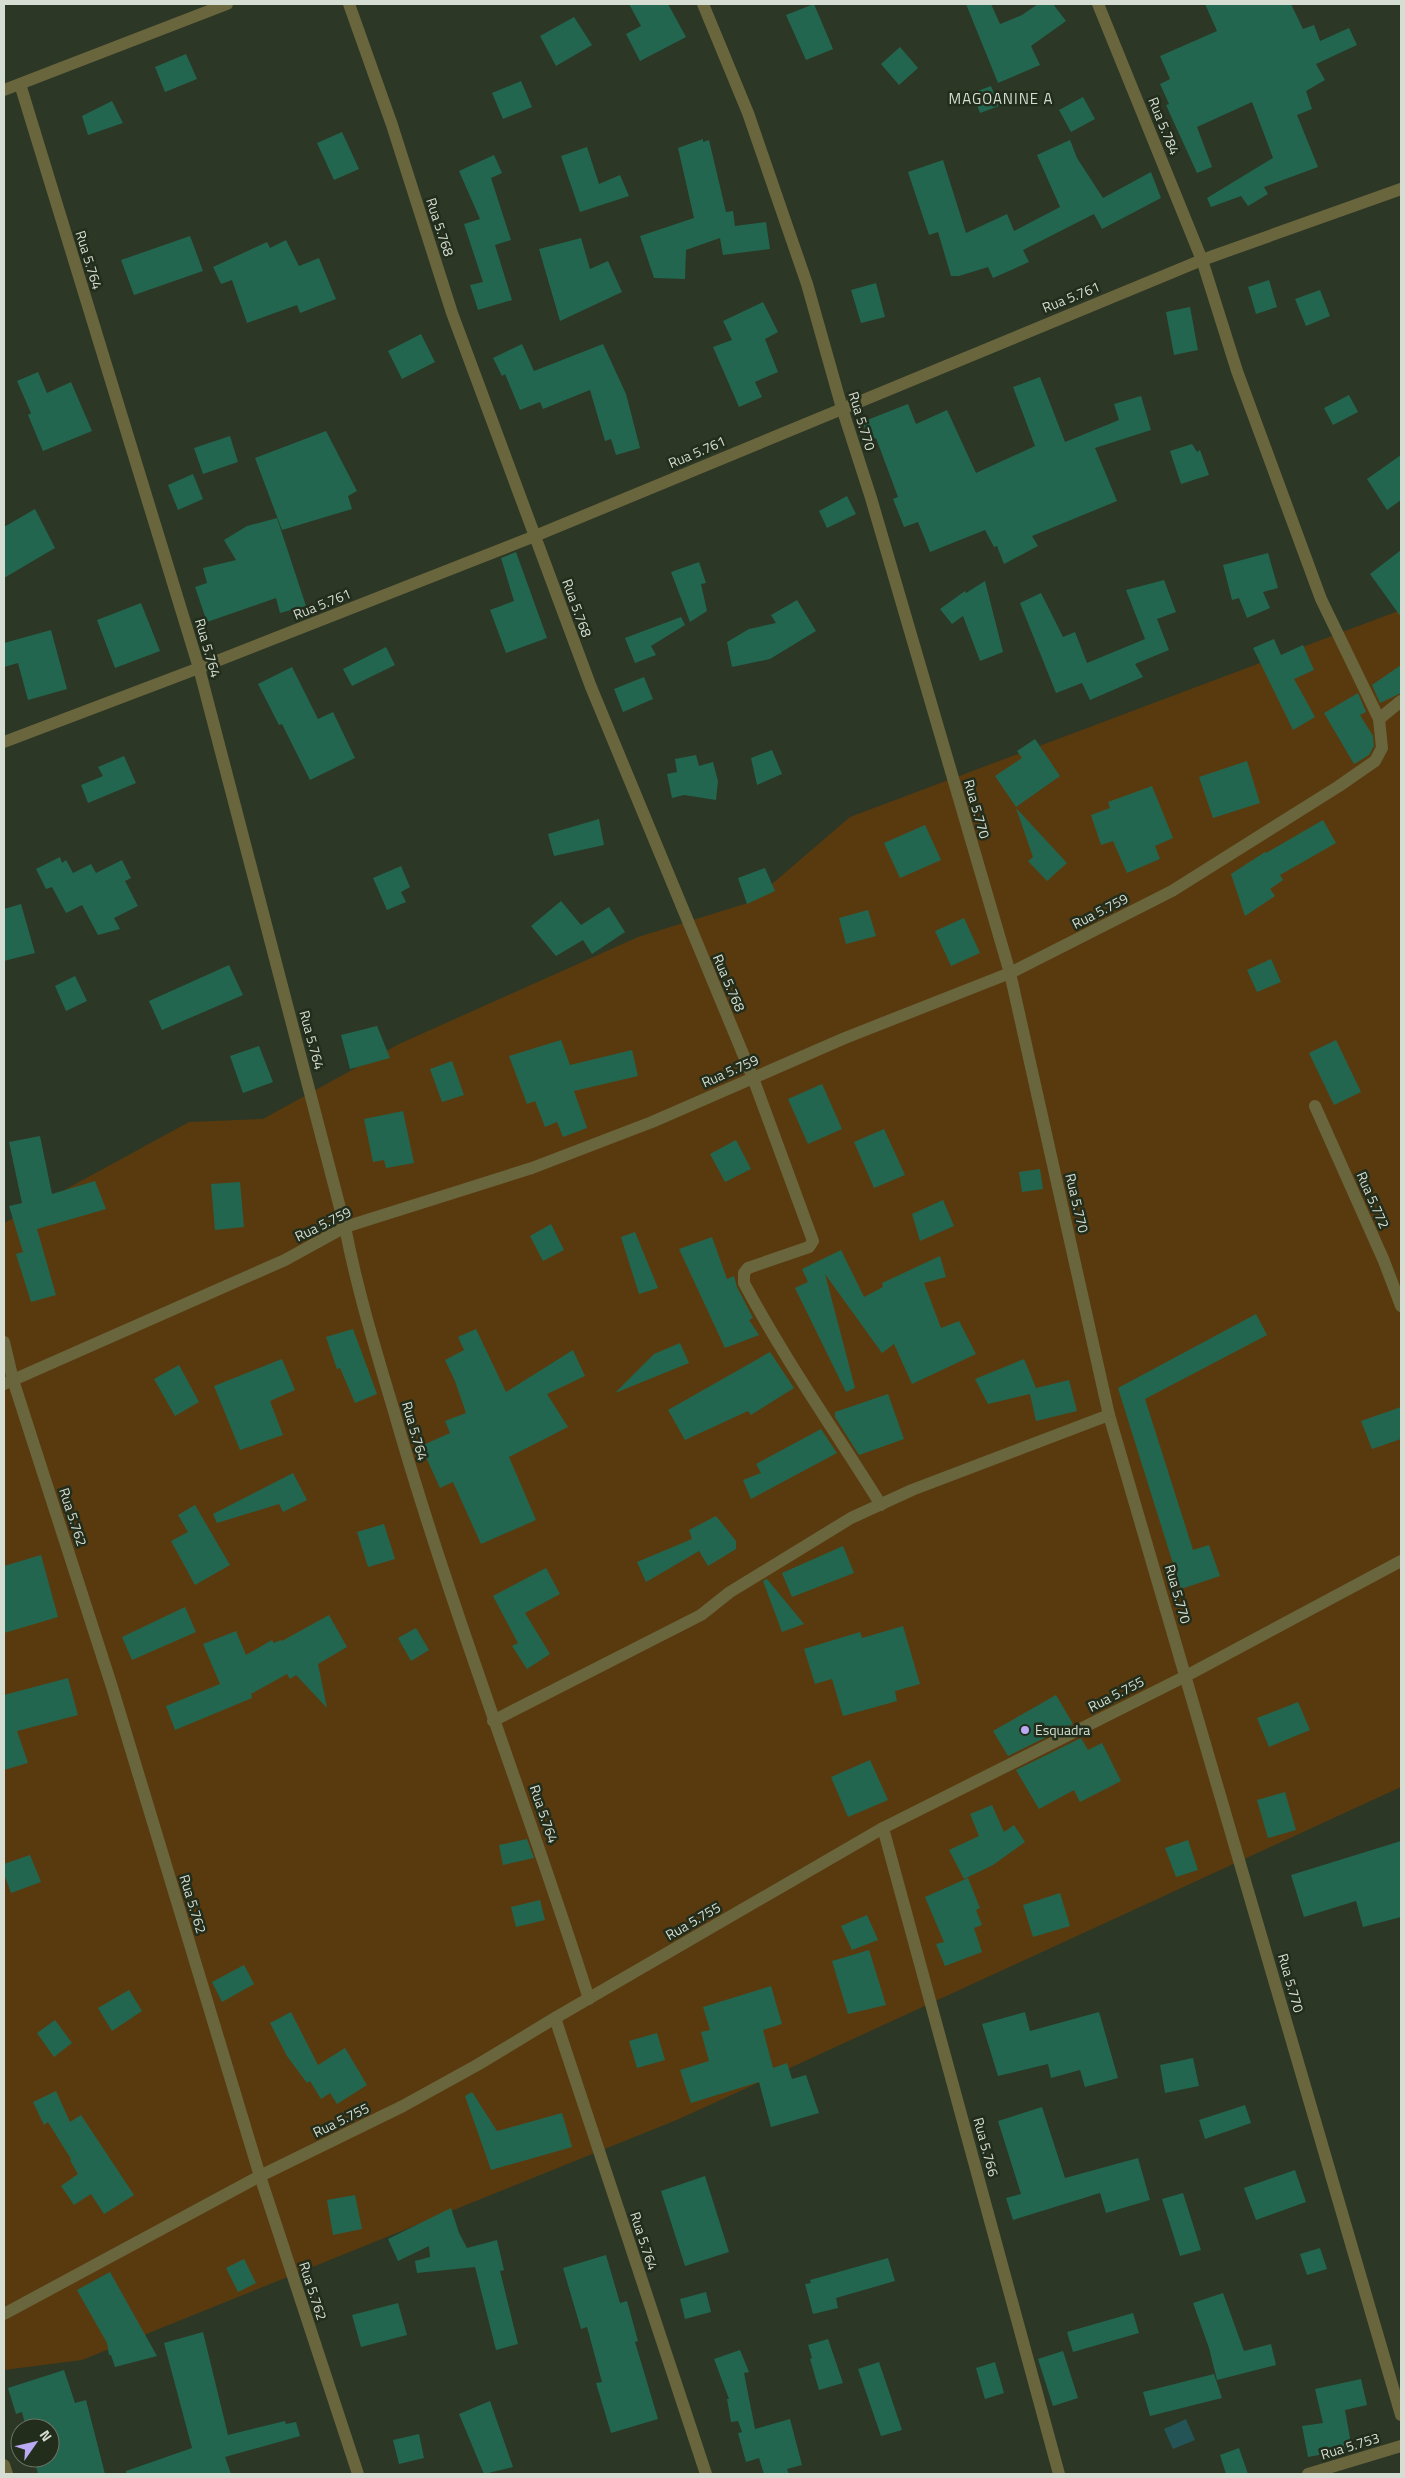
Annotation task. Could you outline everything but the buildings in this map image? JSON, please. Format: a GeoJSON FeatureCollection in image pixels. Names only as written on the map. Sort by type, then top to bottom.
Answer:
{"type":"FeatureCollection","features":[{"type":"Feature","properties":{"kind":"street"},"geometry":{"type":"LineString","coordinates":[[4,90],[227,4]]}},
{"type":"Feature","properties":{"kind":"street","name":"Rua 5.768"},"geometry":{"type":"LineString","coordinates":[[349,4],[392,125],[452,313],[590,688],[753,1078],[814,1241],[812,1244],[748,1268],[744,1273],[744,1283],[798,1379],[826,1418],[881,1506]]}},
{"type":"Feature","properties":{"kind":"street","name":"Rua 5.770"},"geometry":{"type":"LineString","coordinates":[[703,4],[748,113],[808,284],[842,408],[874,508],[1010,973],[1109,1416],[1401,2415]]}},
{"type":"Feature","properties":{"kind":"street","name":"Rua 5.784"},"geometry":{"type":"LineString","coordinates":[[1098,4],[1202,260],[1237,371],[1321,599],[1379,719]]}},
{"type":"Feature","properties":{"kind":"street","name":"Rua 5.764"},"geometry":{"type":"LineString","coordinates":[[20,84],[199,668],[345,1228],[355,1276],[420,1502],[493,1721],[509,1759],[543,1855],[589,1999]]}},
{"type":"Feature","properties":{"kind":"street","name":"Rua 5.761"},"geometry":{"type":"LineString","coordinates":[[4,742],[199,668],[535,536],[1202,260],[1401,189]]}},
{"type":"Feature","properties":{"kind":"street"},"geometry":{"type":"LineString","coordinates":[[1379,719],[1401,701]]}},
{"type":"Feature","properties":{"kind":"street","name":"Rua 5.759"},"geometry":{"type":"LineString","coordinates":[[8,1382],[285,1260],[345,1228],[532,1168],[652,1122],[845,1038],[1010,973],[1172,891],[1339,786],[1375,760],[1382,748],[1379,719]]}},
{"type":"Feature","properties":{"kind":"street","name":"Rua 5.772"},"geometry":{"type":"LineString","coordinates":[[1315,1106],[1384,1261],[1401,1306]]}},
{"type":"Feature","properties":{"kind":"street","name":"Rua 5.762"},"geometry":{"type":"LineString","coordinates":[[4,1342],[8,1382],[112,1687],[260,2176],[358,2474]]}},
{"type":"Feature","properties":{"kind":"street"},"geometry":{"type":"LineString","coordinates":[[493,1721],[701,1615],[730,1592],[851,1518],[881,1506],[912,1490],[1109,1416]]}},
{"type":"Feature","properties":{"kind":"street","name":"Rua 5.755"},"geometry":{"type":"LineString","coordinates":[[4,2314],[260,2176],[402,2106],[479,2064],[883,1828],[1186,1676],[1401,1561]]}},
{"type":"Feature","properties":{"kind":"street","name":"Rua 5.766"},"geometry":{"type":"LineString","coordinates":[[883,1828],[1060,2474]]}},
{"type":"Feature","properties":{"kind":"street","name":"Rua 5.764"},"geometry":{"type":"LineString","coordinates":[[555,2018],[706,2474]]}},
{"type":"Feature","properties":{"kind":"street","name":"Rua 5.753"},"geometry":{"type":"LineString","coordinates":[[1308,2474],[1401,2446]]}},
{"type":"Feature","properties":{"kind":"street"},"geometry":{"type":"LineString","coordinates":[[4,2465],[6,2474]]}},
{"type":"Feature","properties":{"kind":"shaded area"},"geometry":{"type":"Polygon","coordinates":[[[1401,610],[1401,1787],[679,2119],[82,2360],[4,2370],[4,1223],[189,1122],[263,1119],[399,1044],[638,937],[751,902],[850,817],[1401,610]]]}},
{"type":"Feature","properties":{"kind":"water"},"geometry":{"type":"Polygon","coordinates":[[[1186,2419],[1195,2440],[1173,2449],[1164,2429],[1186,2419]]]}},
{"type":"Feature","properties":{"kind":"place","name":"Esquadra"},"geometry":{"type":"Point","coordinates":[1025,1730]}},
{"type":"Feature","properties":{"kind":"district","name":"MAGOANINE A"},"geometry":{"type":"Point","coordinates":[1001,99]}}]}
